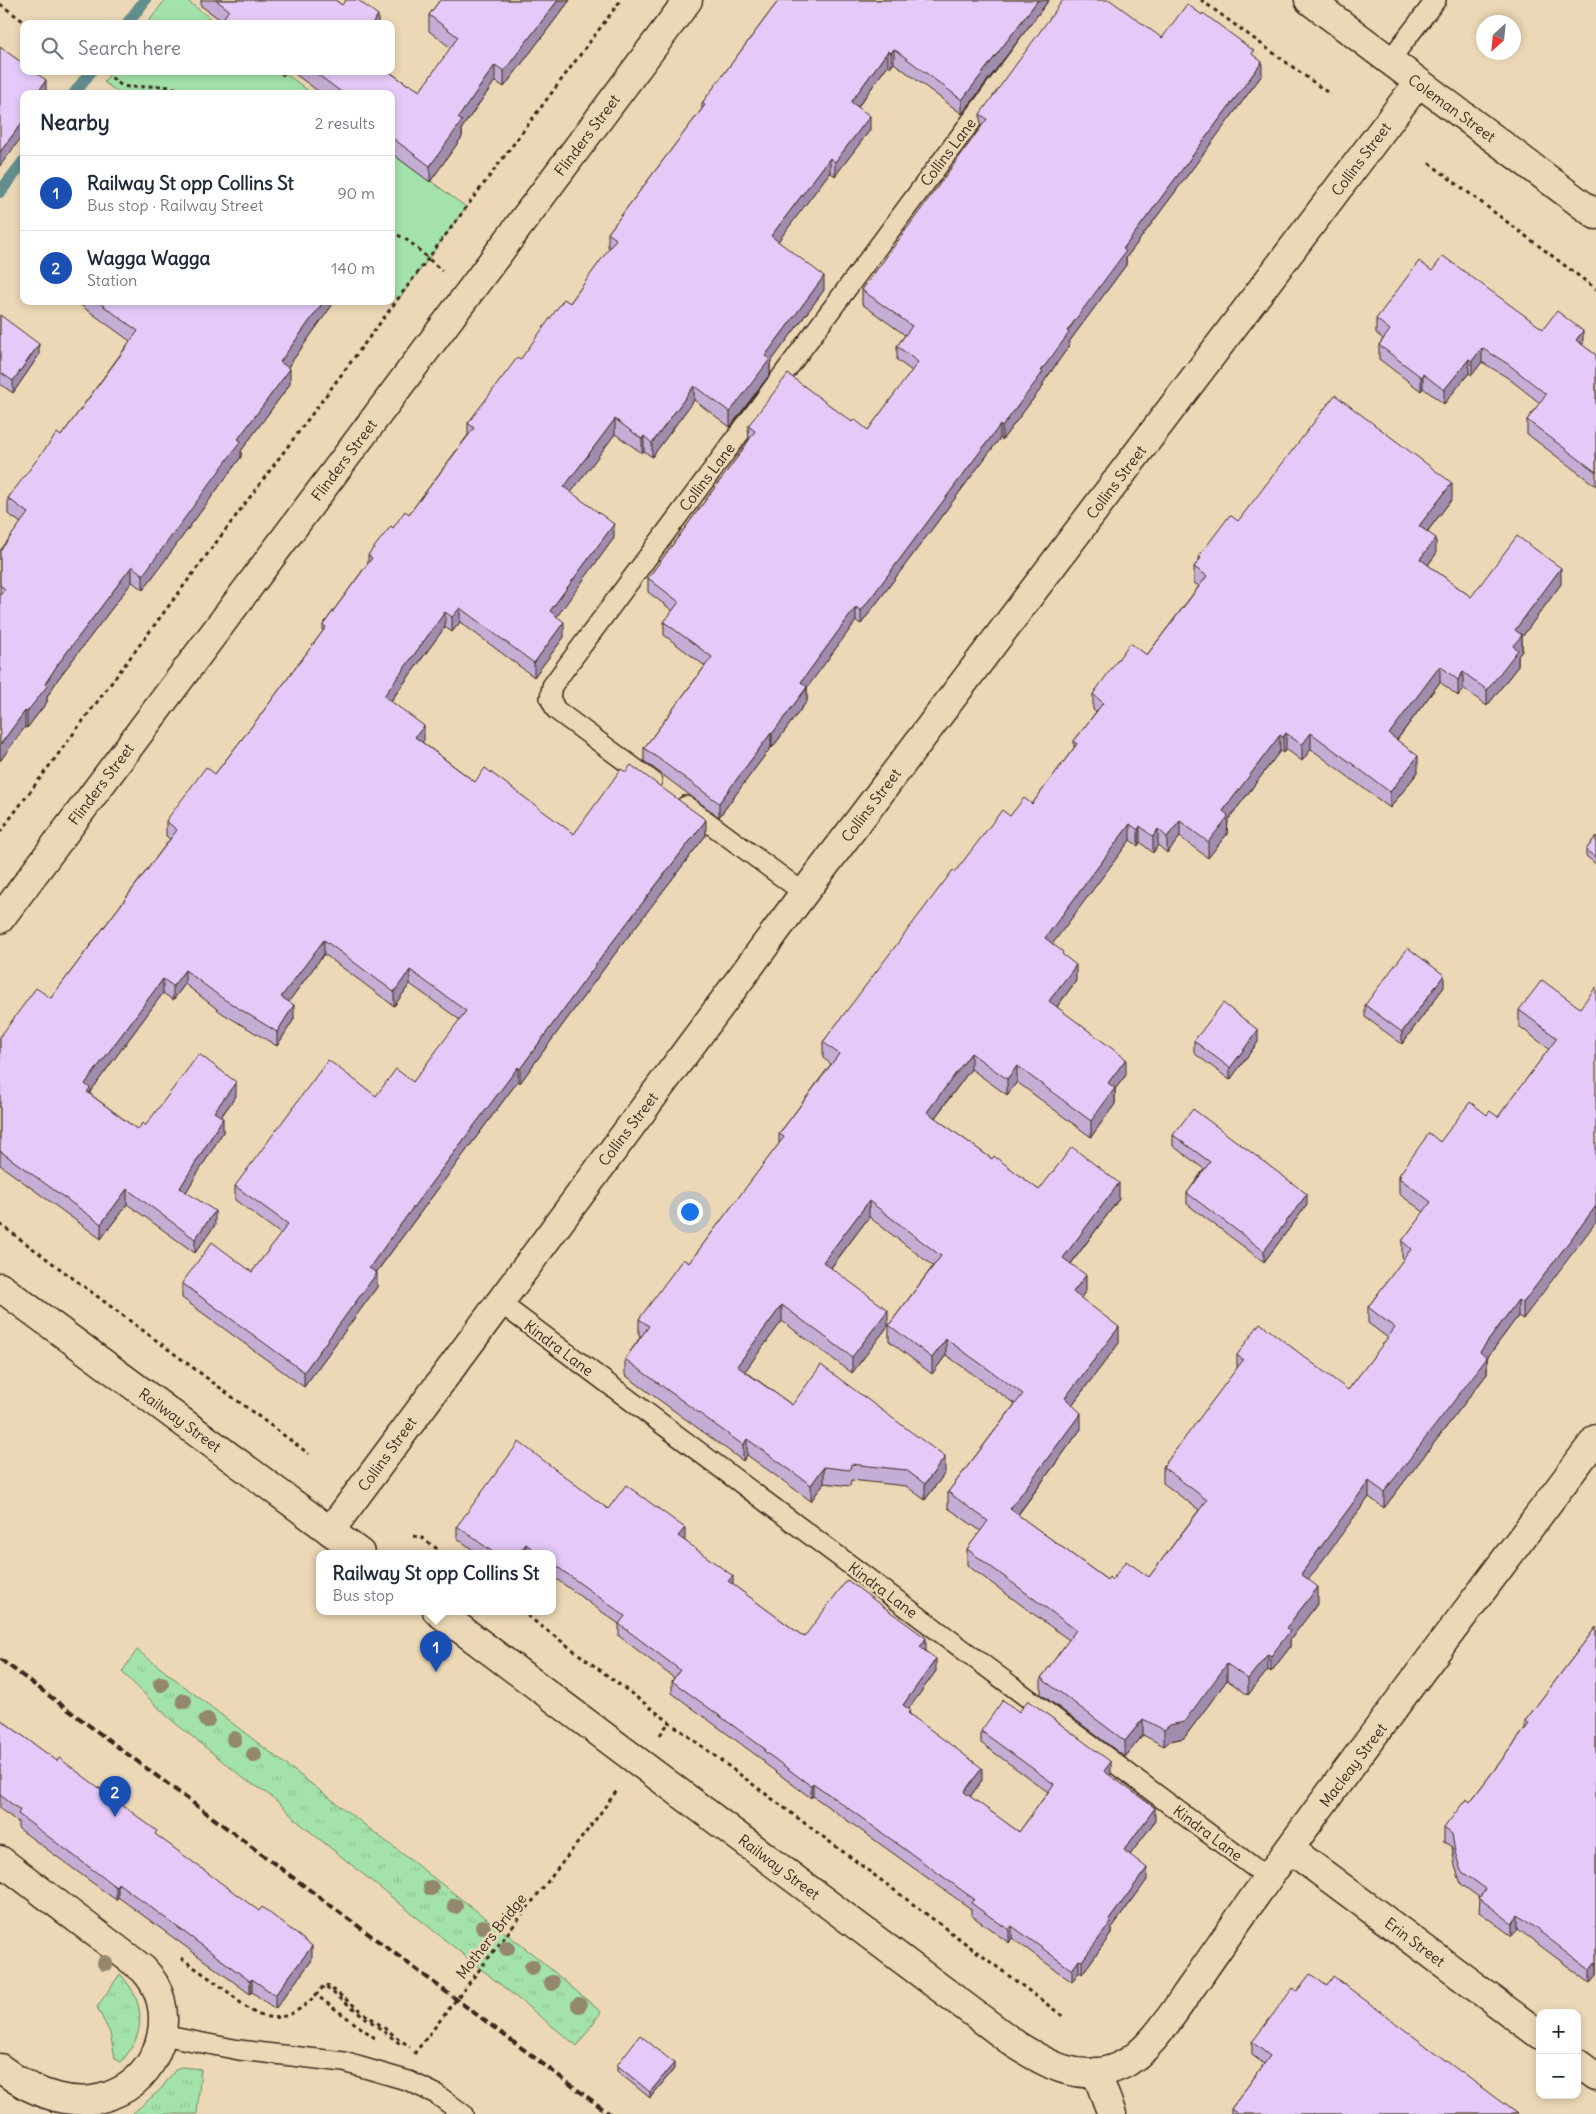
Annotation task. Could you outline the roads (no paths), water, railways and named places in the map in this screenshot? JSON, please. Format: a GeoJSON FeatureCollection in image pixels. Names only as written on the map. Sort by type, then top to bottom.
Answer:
{"type":"FeatureCollection","features":[{"type":"Feature","properties":{"kind":"street","name":"Flinders Street"},"geometry":{"type":"LineString","coordinates":[[0,919],[688,0]]}},
{"type":"Feature","properties":{"kind":"street","name":"Coleman Street"},"geometry":{"type":"LineString","coordinates":[[1309,0],[1596,215]]}},
{"type":"Feature","properties":{"kind":"street","name":"Collins Street"},"geometry":{"type":"LineString","coordinates":[[330,1531],[804,893],[1418,83]]}},
{"type":"Feature","properties":{"kind":"street","name":"Railway Street"},"geometry":{"type":"LineString","coordinates":[[0,1287],[356,1550]]}},
{"type":"Feature","properties":{"kind":"street","name":"Macleay Street"},"geometry":{"type":"LineString","coordinates":[[1096,2072],[1121,2066],[1145,2048],[1165,2023],[1268,1878],[1596,1439]]}},
{"type":"Feature","properties":{"kind":"street","name":"Railway Street"},"geometry":{"type":"LineString","coordinates":[[442,1615],[1015,2044],[1040,2060],[1069,2072],[1096,2072]]}},
{"type":"Feature","properties":{"kind":"street","name":"Erin Street"},"geometry":{"type":"LineString","coordinates":[[1290,1849],[1536,2032]]}},
{"type":"Feature","properties":{"kind":"street"},"geometry":{"type":"LineString","coordinates":[[0,1860],[148,1973],[157,1989],[164,2017],[162,2034],[152,2061],[133,2082],[119,2092],[97,2098],[66,2100],[46,2095],[22,2084],[0,2068]]}},
{"type":"Feature","properties":{"kind":"street"},"geometry":{"type":"LineString","coordinates":[[1581,2066],[1596,2077]]}},
{"type":"Feature","properties":{"kind":"street"},"geometry":{"type":"LineString","coordinates":[[1096,2072],[1112,2114]]}},
{"type":"Feature","properties":{"kind":"lane","name":"Collins Lane"},"geometry":{"type":"LineString","coordinates":[[804,893],[556,710],[550,698],[552,686],[1061,0]]}},
{"type":"Feature","properties":{"kind":"lane"},"geometry":{"type":"LineString","coordinates":[[1389,61],[1436,0]]}},
{"type":"Feature","properties":{"kind":"lane","name":"Kindra Lane"},"geometry":{"type":"LineString","coordinates":[[499,1302],[1268,1878]]}},
{"type":"Feature","properties":{"kind":"lane"},"geometry":{"type":"LineString","coordinates":[[162,2034],[239,2050],[344,2062],[409,2081],[436,2094],[462,2114]]}},
{"type":"Feature","properties":{"kind":"waterway"},"geometry":{"type":"LineString","coordinates":[[130,20],[145,0]]}},
{"type":"Feature","properties":{"kind":"waterway"},"geometry":{"type":"LineString","coordinates":[[77,90],[88,75]]}},
{"type":"Feature","properties":{"kind":"waterway"},"geometry":{"type":"LineString","coordinates":[[0,192],[20,166]]}},
{"type":"Feature","properties":{"kind":"railway"},"geometry":{"type":"LineString","coordinates":[[0,1659],[610,2114]]}},
{"type":"Feature","properties":{"kind":"place","name":"Railway St opp Collins St"},"geometry":{"type":"Point","coordinates":[436,1672]}},
{"type":"Feature","properties":{"kind":"place","name":"Wagga Wagga"},"geometry":{"type":"Point","coordinates":[115,1817]}}]}
